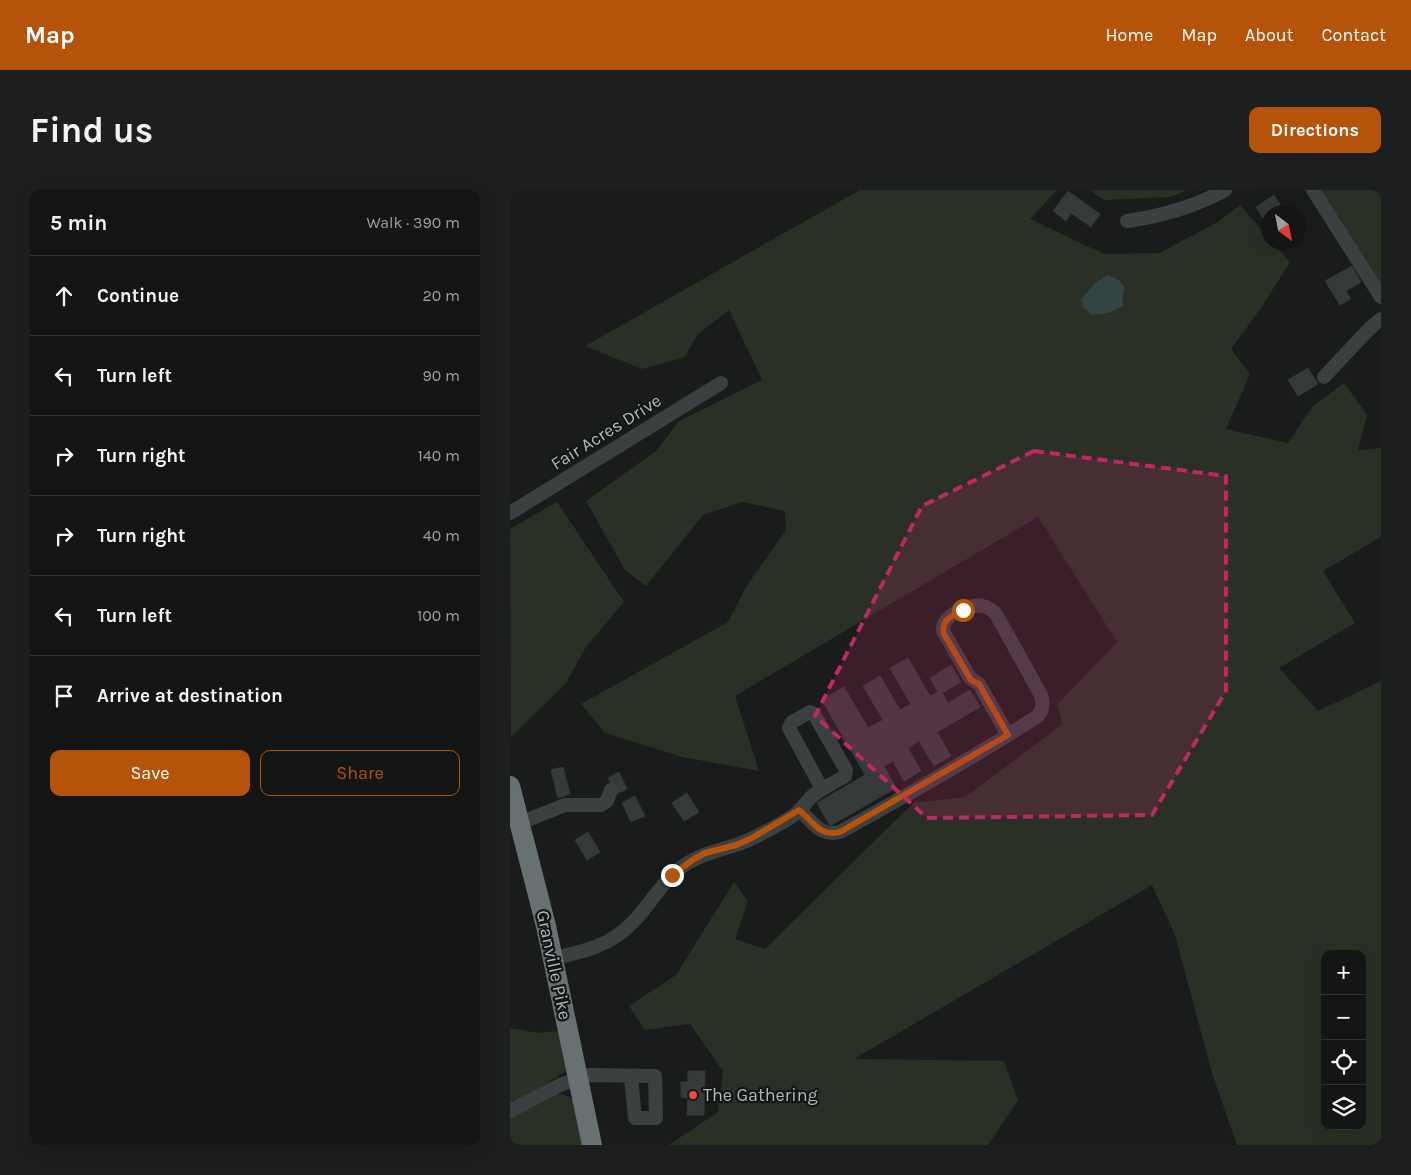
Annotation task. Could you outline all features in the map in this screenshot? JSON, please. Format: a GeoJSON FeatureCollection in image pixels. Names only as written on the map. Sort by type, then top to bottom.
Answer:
{"type":"FeatureCollection","features":[{"type":"Feature","properties":{"kind":"highway","name":"Granville Pike"},"geometry":{"type":"LineString","coordinates":[[510,786],[553,958],[592,1145]]}},
{"type":"Feature","properties":{"kind":"street"},"geometry":{"type":"LineString","coordinates":[[1126,221],[1152,217],[1194,205],[1225,190]]}},
{"type":"Feature","properties":{"kind":"street"},"geometry":{"type":"LineString","coordinates":[[1313,190],[1381,298]]}},
{"type":"Feature","properties":{"kind":"street"},"geometry":{"type":"LineString","coordinates":[[1324,377],[1381,318]]}},
{"type":"Feature","properties":{"kind":"street","name":"Fair Acres Drive"},"geometry":{"type":"LineString","coordinates":[[510,512],[721,383]]}},
{"type":"Feature","properties":{"kind":"street"},"geometry":{"type":"LineString","coordinates":[[799,810],[822,832],[827,834],[840,832],[1008,735],[1039,716],[1042,709],[1042,698],[994,612],[981,605],[970,607],[948,618],[942,626],[943,631],[971,680],[979,684],[1008,735]]}},
{"type":"Feature","properties":{"kind":"street"},"geometry":{"type":"LineString","coordinates":[[553,958],[588,951],[609,941],[633,922],[663,884],[684,866],[705,853],[736,845],[752,838],[799,810],[808,799],[843,777],[846,771],[814,714],[810,712],[792,722],[789,728],[822,789]]}},
{"type":"Feature","properties":{"kind":"street"},"geometry":{"type":"LineString","coordinates":[[520,823],[565,805],[601,805],[607,801],[611,790]]}},
{"type":"Feature","properties":{"kind":"street"},"geometry":{"type":"LineString","coordinates":[[510,1111],[560,1085],[578,1078],[590,1075],[631,1077]]}},
{"type":"Feature","properties":{"kind":"highlighted area"},"geometry":{"type":"Polygon","coordinates":[[[1034,451],[1226,476],[1226,691],[1152,815],[927,818],[815,716],[922,506],[1034,451]]]}},
{"type":"Feature","properties":{"kind":"shaded area"},"geometry":{"type":"Polygon","coordinates":[[[860,190],[1057,190],[1030,219],[1104,254],[1159,253],[1218,222],[1240,205],[1261,229],[1261,250],[1279,250],[1290,262],[1263,305],[1231,349],[1250,374],[1226,429],[1288,443],[1312,407],[1344,383],[1367,415],[1358,450],[1381,448],[1381,537],[1323,571],[1355,623],[1279,668],[1318,711],[1381,681],[1381,1145],[1237,1145],[1212,1073],[1175,935],[1152,885],[854,1059],[1004,1061],[1018,1100],[988,1145],[669,1145],[718,1112],[723,1071],[690,1024],[645,1030],[629,1006],[676,975],[734,882],[748,901],[735,939],[765,949],[913,803],[965,797],[1063,724],[1057,705],[1117,642],[1038,517],[735,696],[759,771],[682,757],[605,733],[581,704],[728,622],[746,587],[786,530],[785,511],[742,502],[703,515],[646,586],[625,570],[586,501],[656,451],[679,421],[762,380],[729,310],[697,335],[685,357],[642,369],[585,346],[860,190]]]}},
{"type":"Feature","properties":{"kind":"shaded area"},"geometry":{"type":"Polygon","coordinates":[[[1090,190],[1187,190],[1171,197],[1104,200],[1090,190]]]}},
{"type":"Feature","properties":{"kind":"shaded area"},"geometry":{"type":"Polygon","coordinates":[[[1313,190],[1381,190],[1381,297],[1313,190]]]}},
{"type":"Feature","properties":{"kind":"shaded area"},"geometry":{"type":"Polygon","coordinates":[[[1108,275],[1120,281],[1125,288],[1122,296],[1123,306],[1108,313],[1092,315],[1084,308],[1081,300],[1095,283],[1108,275]]]}},
{"type":"Feature","properties":{"kind":"shaded area"},"geometry":{"type":"Polygon","coordinates":[[[557,502],[624,602],[586,647],[566,683],[511,737],[510,529],[557,502]]]}},
{"type":"Feature","properties":{"kind":"shaded area"},"geometry":{"type":"Polygon","coordinates":[[[510,1028],[538,1033],[559,1031],[567,1070],[526,1098],[510,1106],[510,1028]]]}},
{"type":"Feature","properties":{"kind":"shaded area"},"geometry":{"type":"Polygon","coordinates":[[[562,1094],[570,1097],[576,1104],[584,1145],[510,1145],[510,1117],[554,1095],[562,1094]]]}},
{"type":"Feature","properties":{"kind":"building"},"geometry":{"type":"Polygon","coordinates":[[[1068,191],[1100,214],[1091,227],[1071,213],[1066,221],[1053,211],[1068,191]]]}},
{"type":"Feature","properties":{"kind":"building"},"geometry":{"type":"Polygon","coordinates":[[[1274,195],[1280,205],[1261,205],[1261,215],[1256,207],[1274,195]]]}},
{"type":"Feature","properties":{"kind":"building"},"geometry":{"type":"Polygon","coordinates":[[[1352,266],[1361,282],[1346,291],[1351,299],[1340,305],[1325,281],[1352,266]]]}},
{"type":"Feature","properties":{"kind":"building"},"geometry":{"type":"Polygon","coordinates":[[[1308,368],[1318,384],[1298,396],[1288,380],[1308,368]]]}},
{"type":"Feature","properties":{"kind":"building"},"geometry":{"type":"Polygon","coordinates":[[[908,658],[930,696],[938,692],[930,678],[951,665],[961,682],[942,693],[948,703],[970,690],[980,707],[937,732],[951,756],[934,766],[919,741],[908,748],[921,771],[904,781],[893,761],[884,766],[896,788],[830,826],[817,803],[865,775],[822,700],[844,687],[868,728],[883,720],[863,686],[880,676],[900,710],[911,704],[890,668],[908,658]]]}},
{"type":"Feature","properties":{"kind":"building"},"geometry":{"type":"Polygon","coordinates":[[[563,767],[570,794],[558,798],[551,770],[563,767]]]}},
{"type":"Feature","properties":{"kind":"building"},"geometry":{"type":"Polygon","coordinates":[[[619,772],[627,789],[616,794],[608,778],[619,772]]]}},
{"type":"Feature","properties":{"kind":"building"},"geometry":{"type":"Polygon","coordinates":[[[687,793],[699,812],[684,821],[672,803],[687,793]]]}},
{"type":"Feature","properties":{"kind":"building"},"geometry":{"type":"Polygon","coordinates":[[[635,796],[645,816],[631,822],[622,803],[635,796]]]}},
{"type":"Feature","properties":{"kind":"building"},"geometry":{"type":"Polygon","coordinates":[[[588,832],[600,852],[587,860],[575,840],[588,832]]]}},
{"type":"Feature","properties":{"kind":"building","name":"The Gathering"},"geometry":{"type":"Polygon","coordinates":[[[688,1071],[705,1071],[704,1115],[687,1115],[688,1098],[681,1097],[681,1082],[688,1082],[688,1071]]]}},
{"type":"Feature","properties":{"kind":"place","name":"The Gathering"},"geometry":{"type":"Point","coordinates":[693,1095]}},
{"type":"Feature","properties":{"kind":"route"},"geometry":{"type":"LineString","coordinates":[[672,875],[705,853],[736,845],[752,838],[796,814],[799,810],[822,832],[834,834],[840,832],[1008,735],[979,684],[971,680],[944,634],[942,626],[945,621],[963,610]]}}]}
